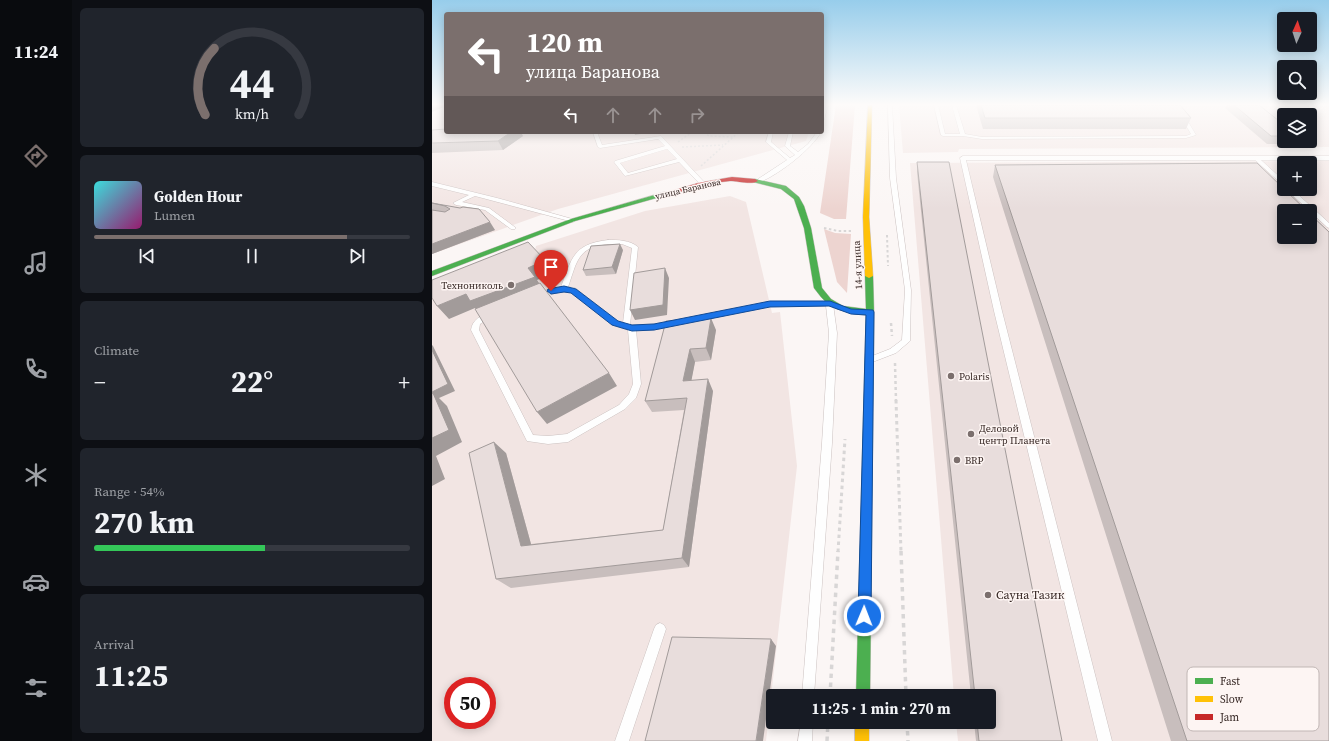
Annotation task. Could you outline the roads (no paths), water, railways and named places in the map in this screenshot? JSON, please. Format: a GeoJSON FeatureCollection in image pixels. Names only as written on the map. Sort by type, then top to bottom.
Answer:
{"type":"FeatureCollection","features":[{"type":"Feature","properties":{"kind":"main road","name":"14-я улица"},"geometry":{"type":"LineString","coordinates":[[863,689],[870,312],[866,217],[869,140]]}},
{"type":"Feature","properties":{"kind":"main road","name":"улица Баранова"},"geometry":{"type":"LineString","coordinates":[[432,274],[573,220],[702,184],[731,179],[760,180],[775,184],[788,190],[797,198],[805,218],[818,288],[830,304]]}},
{"type":"Feature","properties":{"kind":"main road"},"geometry":{"type":"LineString","coordinates":[[870,299],[877,246]]}},
{"type":"Feature","properties":{"kind":"main road"},"geometry":{"type":"LineString","coordinates":[[830,304],[851,312],[870,312]]}},
{"type":"Feature","properties":{"kind":"main road"},"geometry":{"type":"LineString","coordinates":[[862,729],[862,741]]}},
{"type":"Feature","properties":{"kind":"lane"},"geometry":{"type":"LineString","coordinates":[[598,140],[600,147],[644,140]]}},
{"type":"Feature","properties":{"kind":"lane"},"geometry":{"type":"LineString","coordinates":[[661,140],[702,184]]}},
{"type":"Feature","properties":{"kind":"lane"},"geometry":{"type":"LineString","coordinates":[[769,140],[768,142],[790,160]]}},
{"type":"Feature","properties":{"kind":"lane"},"geometry":{"type":"LineString","coordinates":[[789,140],[787,146],[798,155]]}},
{"type":"Feature","properties":{"kind":"lane"},"geometry":{"type":"LineString","coordinates":[[760,180],[798,155],[814,140]]}},
{"type":"Feature","properties":{"kind":"lane"},"geometry":{"type":"LineString","coordinates":[[869,361],[893,351],[906,341],[908,290],[893,178],[891,140]]}},
{"type":"Feature","properties":{"kind":"lane"},"geometry":{"type":"LineString","coordinates":[[668,147],[617,162],[627,176],[680,160]]}},
{"type":"Feature","properties":{"kind":"lane"},"geometry":{"type":"LineString","coordinates":[[1105,741],[998,311],[963,158],[1329,158]]}},
{"type":"Feature","properties":{"kind":"lane"},"geometry":{"type":"LineString","coordinates":[[1256,158],[1277,178]]}},
{"type":"Feature","properties":{"kind":"lane"},"geometry":{"type":"LineString","coordinates":[[432,184],[573,220]]}},
{"type":"Feature","properties":{"kind":"lane"},"geometry":{"type":"LineString","coordinates":[[475,194],[456,203],[487,209],[513,228]]}},
{"type":"Feature","properties":{"kind":"lane"},"geometry":{"type":"LineString","coordinates":[[1297,196],[1329,226]]}},
{"type":"Feature","properties":{"kind":"lane"},"geometry":{"type":"LineString","coordinates":[[497,312],[483,318],[474,326],[475,330],[530,438],[548,440],[568,438],[622,407],[632,396],[637,384],[629,328],[635,247],[620,242],[596,242],[580,250],[564,289]]}},
{"type":"Feature","properties":{"kind":"lane"},"geometry":{"type":"LineString","coordinates":[[531,299],[551,291],[564,289],[574,290],[615,323],[629,328],[654,327],[770,304],[830,304],[833,334],[827,442],[809,689]]}},
{"type":"Feature","properties":{"kind":"lane"},"geometry":{"type":"LineString","coordinates":[[622,741],[660,629]]}},
{"type":"Feature","properties":{"kind":"lane"},"geometry":{"type":"LineString","coordinates":[[805,741],[806,729]]}},
{"type":"Feature","properties":{"kind":"place","name":"Технониколь"},"geometry":{"type":"Point","coordinates":[511,285]}},
{"type":"Feature","properties":{"kind":"place","name":"Polaris"},"geometry":{"type":"Point","coordinates":[951,376]}},
{"type":"Feature","properties":{"kind":"place","name":"Деловой центр Планета"},"geometry":{"type":"Point","coordinates":[971,434]}},
{"type":"Feature","properties":{"kind":"place","name":"BRP"},"geometry":{"type":"Point","coordinates":[957,460]}},
{"type":"Feature","properties":{"kind":"place","name":"Сауна Тазик"},"geometry":{"type":"Point","coordinates":[988,595]}}]}
